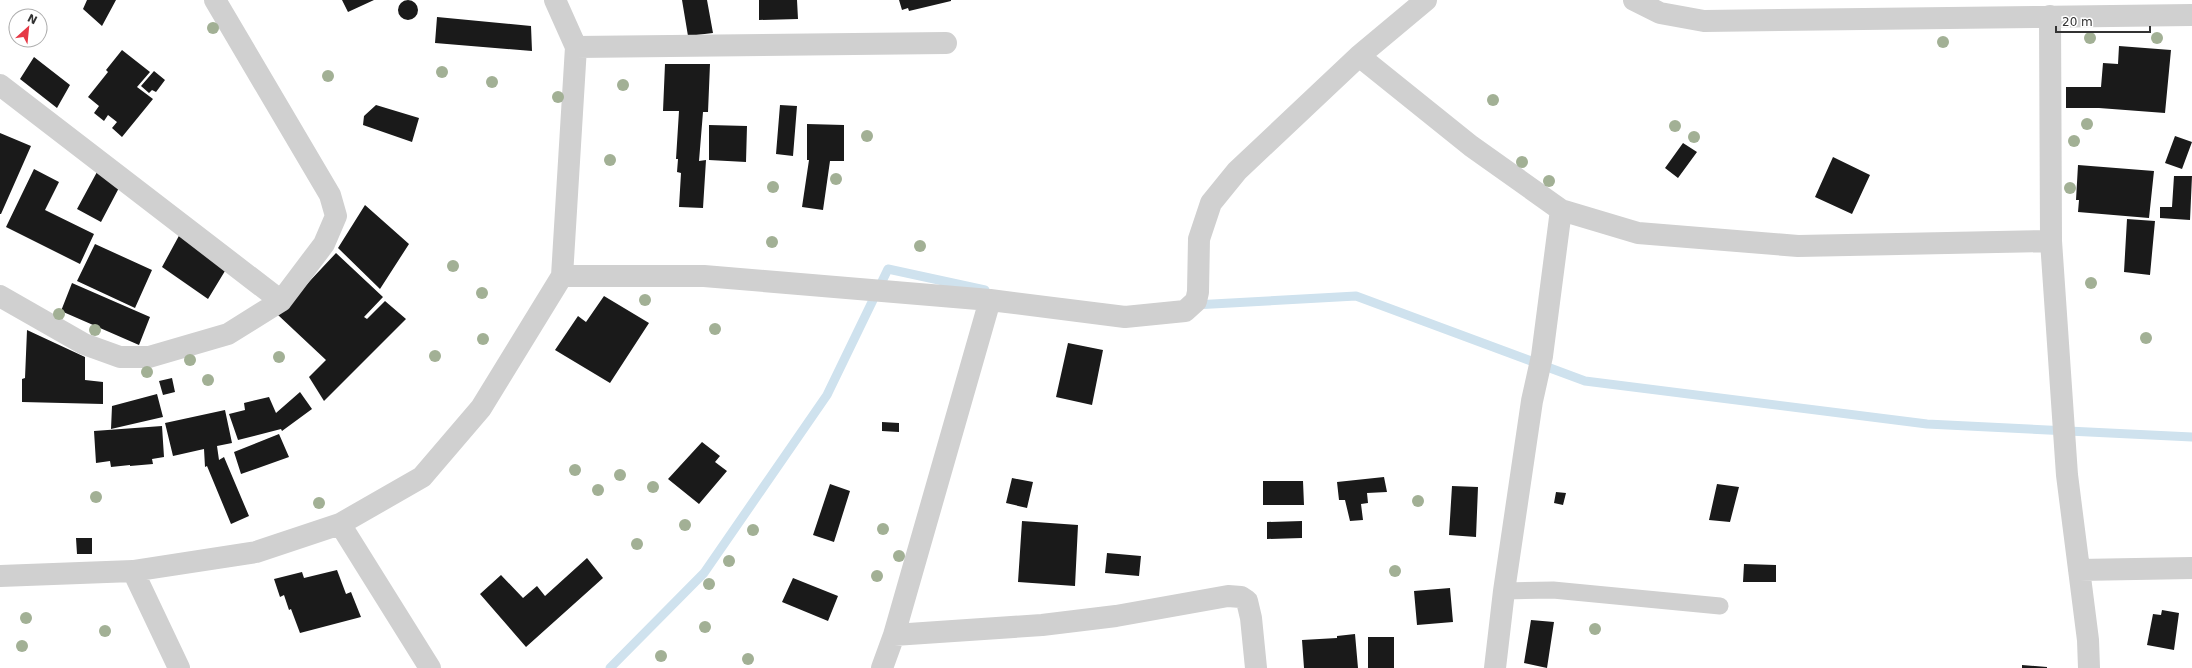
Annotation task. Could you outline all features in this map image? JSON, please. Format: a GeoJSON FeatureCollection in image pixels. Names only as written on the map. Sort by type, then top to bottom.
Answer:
{"type":"FeatureCollection","features":[{"type":"Feature","properties":{"kind":"street"},"geometry":{"type":"LineString","coordinates":[[0,296],[84,344],[120,357],[149,357],[228,334],[281,300],[324,244],[336,216],[330,195],[216,0]]}},
{"type":"Feature","properties":{"kind":"street"},"geometry":{"type":"LineString","coordinates":[[0,576],[133,571],[256,552],[340,524],[422,477],[481,408],[562,276],[576,47],[555,0]]}},
{"type":"Feature","properties":{"kind":"street"},"geometry":{"type":"LineString","coordinates":[[562,276],[704,276],[990,300],[1125,317],[1185,311],[1196,301],[1198,292],[1199,239],[1211,203],[1237,170],[1359,56],[1426,0]]}},
{"type":"Feature","properties":{"kind":"street"},"geometry":{"type":"LineString","coordinates":[[1634,0],[1660,13],[1704,21],[2050,16],[2192,16]]}},
{"type":"Feature","properties":{"kind":"street"},"geometry":{"type":"LineString","coordinates":[[2050,16],[2051,241],[2067,474],[2089,668]]}},
{"type":"Feature","properties":{"kind":"street"},"geometry":{"type":"LineString","coordinates":[[576,47],[946,43]]}},
{"type":"Feature","properties":{"kind":"street"},"geometry":{"type":"LineString","coordinates":[[1359,56],[1471,146],[1561,210],[1638,233],[1798,246],[2051,241]]}},
{"type":"Feature","properties":{"kind":"street"},"geometry":{"type":"LineString","coordinates":[[0,85],[281,300]]}},
{"type":"Feature","properties":{"kind":"street"},"geometry":{"type":"LineString","coordinates":[[1495,668],[1504,591],[1532,401],[1542,356],[1561,210]]}},
{"type":"Feature","properties":{"kind":"street"},"geometry":{"type":"LineString","coordinates":[[882,668],[894,635],[990,300]]}},
{"type":"Feature","properties":{"kind":"street"},"geometry":{"type":"LineString","coordinates":[[340,524],[430,668]]}},
{"type":"Feature","properties":{"kind":"street"},"geometry":{"type":"LineString","coordinates":[[2079,570],[2192,568]]}},
{"type":"Feature","properties":{"kind":"street"},"geometry":{"type":"LineString","coordinates":[[133,571],[180,668]]}},
{"type":"Feature","properties":{"kind":"street"},"geometry":{"type":"LineString","coordinates":[[894,635],[1042,625],[1116,616],[1228,596],[1241,597],[1247,601],[1251,618],[1256,668]]}},
{"type":"Feature","properties":{"kind":"lane"},"geometry":{"type":"LineString","coordinates":[[1504,591],[1553,590],[1720,606]]}},
{"type":"Feature","properties":{"kind":"building"},"geometry":{"type":"Polygon","coordinates":[[[87,0],[116,0],[102,26],[83,9],[87,0]]]}},
{"type":"Feature","properties":{"kind":"building"},"geometry":{"type":"Polygon","coordinates":[[[342,0],[374,0],[348,12],[342,0]]]}},
{"type":"Feature","properties":{"kind":"building"},"geometry":{"type":"Polygon","coordinates":[[[408,0],[415,3],[418,10],[415,17],[408,20],[401,17],[398,10],[401,3],[408,0]]]}},
{"type":"Feature","properties":{"kind":"building"},"geometry":{"type":"Polygon","coordinates":[[[682,0],[707,0],[713,33],[688,36],[682,0]]]}},
{"type":"Feature","properties":{"kind":"building"},"geometry":{"type":"Polygon","coordinates":[[[759,0],[797,0],[798,19],[759,20],[759,0]]]}},
{"type":"Feature","properties":{"kind":"building"},"geometry":{"type":"Polygon","coordinates":[[[899,0],[951,1],[909,11],[908,8],[902,10],[899,0]]]}},
{"type":"Feature","properties":{"kind":"building"},"geometry":{"type":"Polygon","coordinates":[[[437,17],[531,26],[532,51],[435,43],[437,17]]]}},
{"type":"Feature","properties":{"kind":"building"},"geometry":{"type":"Polygon","coordinates":[[[2119,46],[2171,50],[2165,113],[2099,108],[2066,108],[2066,87],[2101,87],[2103,63],[2118,64],[2119,46]]]}},
{"type":"Feature","properties":{"kind":"building"},"geometry":{"type":"Polygon","coordinates":[[[122,50],[150,72],[137,87],[153,99],[122,137],[112,128],[117,122],[108,115],[104,121],[94,113],[99,106],[88,97],[108,72],[106,70],[122,50]]]}},
{"type":"Feature","properties":{"kind":"building"},"geometry":{"type":"Polygon","coordinates":[[[34,57],[70,85],[57,108],[20,79],[34,57]]]}},
{"type":"Feature","properties":{"kind":"building"},"geometry":{"type":"Polygon","coordinates":[[[665,64],[710,64],[708,112],[703,112],[699,161],[706,160],[703,208],[679,207],[681,173],[677,172],[678,159],[676,159],[679,111],[663,111],[665,64]]]}},
{"type":"Feature","properties":{"kind":"building"},"geometry":{"type":"Polygon","coordinates":[[[154,71],[165,80],[156,92],[152,90],[149,93],[141,86],[154,71]]]}},
{"type":"Feature","properties":{"kind":"building"},"geometry":{"type":"Polygon","coordinates":[[[376,105],[419,118],[412,142],[363,125],[364,116],[376,105]]]}},
{"type":"Feature","properties":{"kind":"building"},"geometry":{"type":"Polygon","coordinates":[[[780,105],[797,106],[793,156],[776,154],[780,105]]]}},
{"type":"Feature","properties":{"kind":"building"},"geometry":{"type":"Polygon","coordinates":[[[807,124],[844,125],[844,161],[830,161],[823,210],[802,207],[809,160],[807,160],[807,124]]]}},
{"type":"Feature","properties":{"kind":"building"},"geometry":{"type":"Polygon","coordinates":[[[709,125],[747,126],[746,162],[709,160],[709,125]]]}},
{"type":"Feature","properties":{"kind":"building"},"geometry":{"type":"Polygon","coordinates":[[[0,133],[31,146],[1,214],[0,214],[0,133]]]}},
{"type":"Feature","properties":{"kind":"building"},"geometry":{"type":"Polygon","coordinates":[[[2175,136],[2192,142],[2182,169],[2165,163],[2175,136]]]}},
{"type":"Feature","properties":{"kind":"building"},"geometry":{"type":"Polygon","coordinates":[[[1683,143],[1697,152],[1678,178],[1665,168],[1683,143]]]}},
{"type":"Feature","properties":{"kind":"building"},"geometry":{"type":"Polygon","coordinates":[[[1833,157],[1870,175],[1852,214],[1815,197],[1833,157]]]}},
{"type":"Feature","properties":{"kind":"building"},"geometry":{"type":"Polygon","coordinates":[[[2078,165],[2154,171],[2149,218],[2078,212],[2079,200],[2076,200],[2078,165]]]}},
{"type":"Feature","properties":{"kind":"building"},"geometry":{"type":"Polygon","coordinates":[[[34,169],[59,182],[45,210],[94,234],[80,264],[6,227],[34,169]]]}},
{"type":"Feature","properties":{"kind":"building"},"geometry":{"type":"Polygon","coordinates":[[[97,172],[121,184],[101,222],[77,209],[97,172]]]}},
{"type":"Feature","properties":{"kind":"building"},"geometry":{"type":"Polygon","coordinates":[[[2174,176],[2192,176],[2190,220],[2160,218],[2160,207],[2172,207],[2174,176]]]}},
{"type":"Feature","properties":{"kind":"building"},"geometry":{"type":"Polygon","coordinates":[[[365,205],[409,244],[380,289],[338,248],[365,205]]]}},
{"type":"Feature","properties":{"kind":"building"},"geometry":{"type":"Polygon","coordinates":[[[2127,219],[2155,221],[2150,275],[2124,272],[2127,219]]]}},
{"type":"Feature","properties":{"kind":"building"},"geometry":{"type":"Polygon","coordinates":[[[181,232],[228,266],[208,299],[162,267],[181,232]]]}},
{"type":"Feature","properties":{"kind":"building"},"geometry":{"type":"Polygon","coordinates":[[[95,244],[152,270],[135,308],[77,281],[95,244]]]}},
{"type":"Feature","properties":{"kind":"building"},"geometry":{"type":"Polygon","coordinates":[[[336,253],[383,297],[364,317],[367,319],[385,301],[406,319],[324,401],[309,377],[326,360],[278,315],[336,253]]]}},
{"type":"Feature","properties":{"kind":"building"},"geometry":{"type":"Polygon","coordinates":[[[72,283],[150,317],[139,345],[61,311],[72,283]]]}},
{"type":"Feature","properties":{"kind":"building"},"geometry":{"type":"Polygon","coordinates":[[[604,296],[649,323],[610,383],[555,350],[578,316],[586,322],[604,296]]]}},
{"type":"Feature","properties":{"kind":"building"},"geometry":{"type":"Polygon","coordinates":[[[27,330],[85,357],[85,380],[103,382],[103,404],[22,402],[22,379],[25,378],[27,330]]]}},
{"type":"Feature","properties":{"kind":"building"},"geometry":{"type":"Polygon","coordinates":[[[1068,343],[1103,350],[1092,405],[1056,397],[1068,343]]]}},
{"type":"Feature","properties":{"kind":"building"},"geometry":{"type":"Polygon","coordinates":[[[172,378],[175,392],[163,395],[159,381],[172,378]]]}},
{"type":"Feature","properties":{"kind":"building"},"geometry":{"type":"Polygon","coordinates":[[[300,392],[312,409],[282,431],[281,429],[238,440],[229,414],[245,410],[244,403],[269,397],[276,413],[300,392]]]}},
{"type":"Feature","properties":{"kind":"building"},"geometry":{"type":"Polygon","coordinates":[[[157,394],[163,417],[111,429],[112,406],[157,394]]]}},
{"type":"Feature","properties":{"kind":"building"},"geometry":{"type":"Polygon","coordinates":[[[225,410],[232,443],[217,446],[219,460],[224,457],[249,516],[231,524],[207,466],[205,467],[204,449],[173,456],[165,423],[225,410]]]}},
{"type":"Feature","properties":{"kind":"building"},"geometry":{"type":"Polygon","coordinates":[[[882,422],[899,423],[899,432],[882,431],[882,422]]]}},
{"type":"Feature","properties":{"kind":"building"},"geometry":{"type":"Polygon","coordinates":[[[162,426],[164,457],[152,459],[153,464],[111,467],[110,461],[96,463],[94,431],[162,426]]]}},
{"type":"Feature","properties":{"kind":"building"},"geometry":{"type":"Polygon","coordinates":[[[279,434],[289,457],[241,474],[234,452],[279,434]]]}},
{"type":"Feature","properties":{"kind":"building"},"geometry":{"type":"Polygon","coordinates":[[[702,442],[720,456],[715,462],[727,471],[699,504],[668,479],[702,442]]]}},
{"type":"Feature","properties":{"kind":"building"},"geometry":{"type":"Polygon","coordinates":[[[1384,477],[1387,492],[1367,493],[1368,503],[1361,504],[1363,520],[1350,521],[1345,500],[1339,500],[1337,482],[1384,477]]]}},
{"type":"Feature","properties":{"kind":"building"},"geometry":{"type":"Polygon","coordinates":[[[1012,478],[1033,482],[1027,508],[1006,503],[1012,478]]]}},
{"type":"Feature","properties":{"kind":"building"},"geometry":{"type":"Polygon","coordinates":[[[1263,481],[1303,481],[1304,505],[1263,505],[1263,481]]]}},
{"type":"Feature","properties":{"kind":"building"},"geometry":{"type":"Polygon","coordinates":[[[830,484],[850,491],[834,542],[813,535],[830,484]]]}},
{"type":"Feature","properties":{"kind":"building"},"geometry":{"type":"Polygon","coordinates":[[[1717,484],[1739,487],[1730,522],[1709,520],[1717,484]]]}},
{"type":"Feature","properties":{"kind":"building"},"geometry":{"type":"Polygon","coordinates":[[[1452,486],[1478,487],[1476,537],[1449,535],[1452,486]]]}},
{"type":"Feature","properties":{"kind":"building"},"geometry":{"type":"Polygon","coordinates":[[[1556,492],[1566,493],[1563,505],[1554,503],[1556,492]]]}},
{"type":"Feature","properties":{"kind":"building"},"geometry":{"type":"Polygon","coordinates":[[[1022,521],[1078,525],[1075,586],[1018,582],[1022,521]]]}},
{"type":"Feature","properties":{"kind":"building"},"geometry":{"type":"Polygon","coordinates":[[[1302,521],[1302,538],[1267,539],[1267,522],[1302,521]]]}},
{"type":"Feature","properties":{"kind":"building"},"geometry":{"type":"Polygon","coordinates":[[[76,538],[92,538],[92,554],[77,554],[76,538]]]}},
{"type":"Feature","properties":{"kind":"building"},"geometry":{"type":"Polygon","coordinates":[[[1107,553],[1141,556],[1139,576],[1105,573],[1107,553]]]}},
{"type":"Feature","properties":{"kind":"building"},"geometry":{"type":"Polygon","coordinates":[[[587,558],[603,578],[526,647],[480,594],[501,575],[523,598],[537,586],[545,596],[587,558]]]}},
{"type":"Feature","properties":{"kind":"building"},"geometry":{"type":"Polygon","coordinates":[[[1744,564],[1776,565],[1776,582],[1743,582],[1744,564]]]}},
{"type":"Feature","properties":{"kind":"building"},"geometry":{"type":"Polygon","coordinates":[[[337,570],[346,594],[351,592],[361,617],[300,633],[291,609],[289,610],[284,595],[280,597],[274,579],[302,572],[304,578],[337,570]]]}},
{"type":"Feature","properties":{"kind":"building"},"geometry":{"type":"Polygon","coordinates":[[[793,578],[838,596],[828,621],[782,602],[793,578]]]}},
{"type":"Feature","properties":{"kind":"building"},"geometry":{"type":"Polygon","coordinates":[[[1450,588],[1453,622],[1417,625],[1414,591],[1450,588]]]}},
{"type":"Feature","properties":{"kind":"building"},"geometry":{"type":"Polygon","coordinates":[[[2162,610],[2179,613],[2174,650],[2147,645],[2153,614],[2161,615],[2162,610]]]}},
{"type":"Feature","properties":{"kind":"building"},"geometry":{"type":"Polygon","coordinates":[[[1531,620],[1554,622],[1547,668],[1524,663],[1531,620]]]}},
{"type":"Feature","properties":{"kind":"building"},"geometry":{"type":"Polygon","coordinates":[[[1355,634],[1358,668],[1304,668],[1302,640],[1337,638],[1337,636],[1355,634]]]}},
{"type":"Feature","properties":{"kind":"building"},"geometry":{"type":"Polygon","coordinates":[[[1368,637],[1394,637],[1394,668],[1368,668],[1368,637]]]}},
{"type":"Feature","properties":{"kind":"building"},"geometry":{"type":"Polygon","coordinates":[[[2022,665],[2047,667],[2047,668],[2022,668],[2022,665]]]}},
{"type":"Feature","properties":{"kind":"waterway"},"geometry":{"type":"LineString","coordinates":[[610,668],[704,573],[827,395],[888,269],[985,290]]}},
{"type":"Feature","properties":{"kind":"waterway"},"geometry":{"type":"LineString","coordinates":[[1194,305],[1356,296],[1585,381],[1927,424],[2192,437]]}}]}
